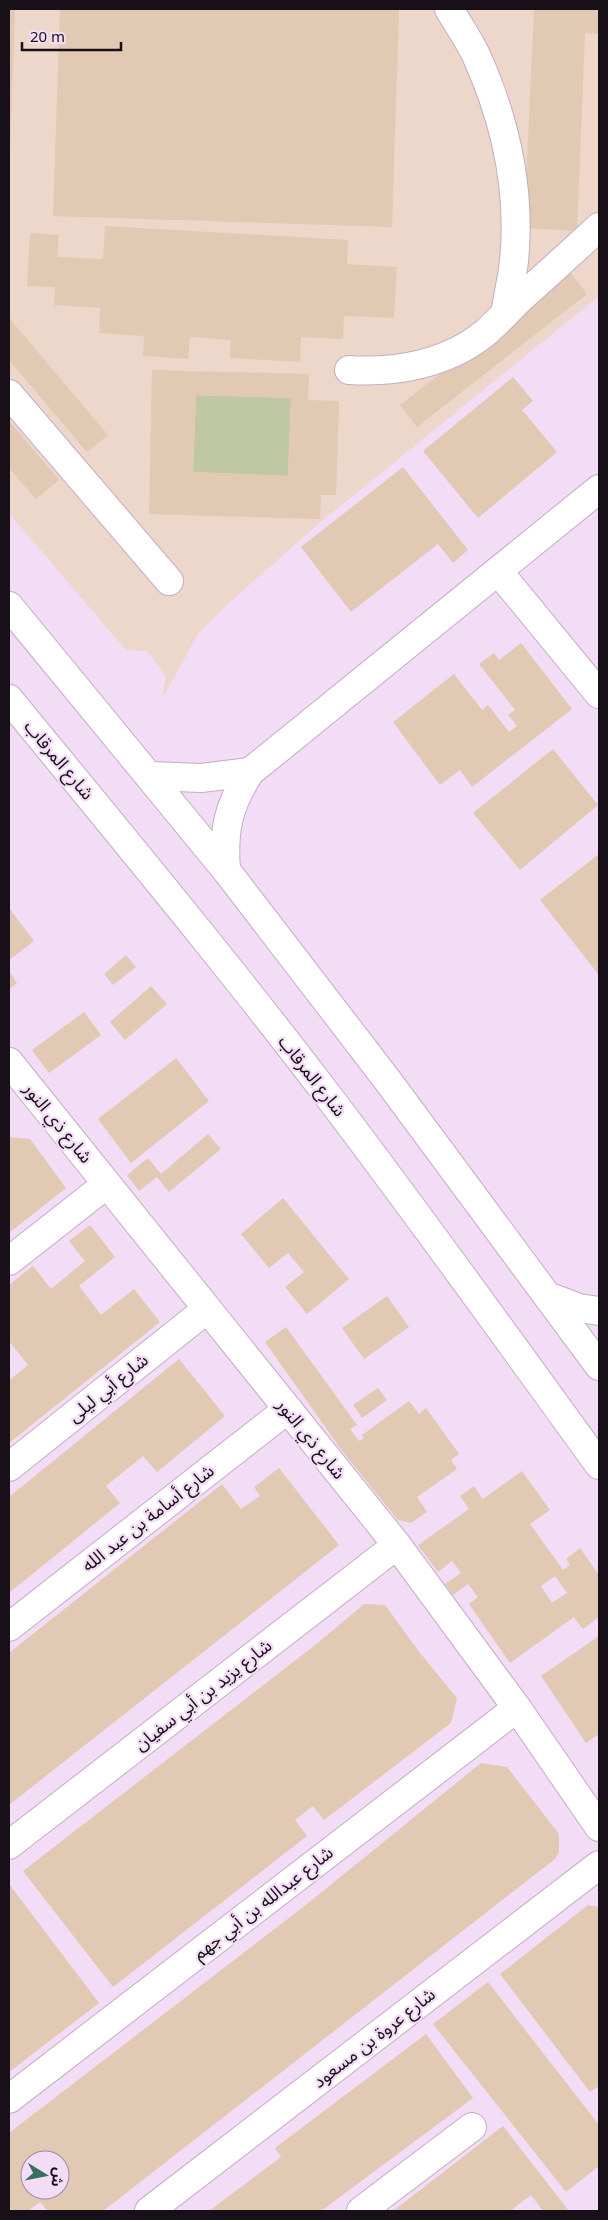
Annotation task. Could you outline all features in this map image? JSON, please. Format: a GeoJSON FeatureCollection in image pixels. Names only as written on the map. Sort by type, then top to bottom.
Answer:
{"type":"FeatureCollection","features":[{"type":"Feature","properties":{"kind":"street"},"geometry":{"type":"LineString","coordinates":[[449,9],[475,53],[495,102],[509,154],[515,207],[514,252],[505,314]]}},
{"type":"Feature","properties":{"kind":"street"},"geometry":{"type":"LineString","coordinates":[[349,370],[378,372],[406,368],[434,360],[461,349],[484,333],[599,227]]}},
{"type":"Feature","properties":{"kind":"street"},"geometry":{"type":"LineString","coordinates":[[9,394],[169,580]]}},
{"type":"Feature","properties":{"kind":"street"},"geometry":{"type":"LineString","coordinates":[[226,870],[224,844],[227,818],[236,794],[250,772],[599,489]]}},
{"type":"Feature","properties":{"kind":"street"},"geometry":{"type":"LineString","coordinates":[[498,571],[599,694]]}},
{"type":"Feature","properties":{"kind":"street"},"geometry":{"type":"LineString","coordinates":[[9,606],[226,870],[550,1297],[599,1366]]}},
{"type":"Feature","properties":{"kind":"street","name":"شارع المرقاب"},"geometry":{"type":"LineString","coordinates":[[9,699],[159,880],[331,1100],[498,1323],[599,1465]]}},
{"type":"Feature","properties":{"kind":"street"},"geometry":{"type":"LineString","coordinates":[[150,776],[200,778],[250,772]]}},
{"type":"Feature","properties":{"kind":"street","name":"شارع ذي النور"},"geometry":{"type":"LineString","coordinates":[[9,1062],[18,1092],[107,1184],[397,1545],[517,1708],[599,1827]]}},
{"type":"Feature","properties":{"kind":"street"},"geometry":{"type":"LineString","coordinates":[[9,1261],[107,1184]]}},
{"type":"Feature","properties":{"kind":"street"},"geometry":{"type":"LineString","coordinates":[[550,1297],[579,1308],[599,1311]]}},
{"type":"Feature","properties":{"kind":"street","name":"شارع أبي ليلى"},"geometry":{"type":"LineString","coordinates":[[9,1467],[207,1308]]}},
{"type":"Feature","properties":{"kind":"street","name":"شارع أسامة بن عبد الله"},"geometry":{"type":"LineString","coordinates":[[9,1626],[288,1409]]}},
{"type":"Feature","properties":{"kind":"street","name":"شارع يزيد بن أبي سفيان"},"geometry":{"type":"LineString","coordinates":[[9,1844],[397,1545]]}},
{"type":"Feature","properties":{"kind":"street","name":"شارع عبدالله بن أبي جهم"},"geometry":{"type":"LineString","coordinates":[[9,2099],[517,1708]]}},
{"type":"Feature","properties":{"kind":"street","name":"شارع عروة بن مسعود"},"geometry":{"type":"LineString","coordinates":[[149,2211],[599,1865]]}},
{"type":"Feature","properties":{"kind":"street"},"geometry":{"type":"LineString","coordinates":[[361,2211],[472,2127]]}},
{"type":"Feature","properties":{"kind":"shaded area"},"geometry":{"type":"Polygon","coordinates":[[[9,9],[599,9],[599,296],[317,525],[230,602],[198,634],[162,699],[166,676],[147,651],[126,650],[9,513],[9,9]]]}},
{"type":"Feature","properties":{"kind":"green space"},"geometry":{"type":"Polygon","coordinates":[[[196,395],[291,398],[288,476],[193,472],[196,395]]]}},
{"type":"Feature","properties":{"kind":"building"},"geometry":{"type":"Polygon","coordinates":[[[9,9],[15,9],[10,151],[9,151],[9,9]]]}},
{"type":"Feature","properties":{"kind":"building"},"geometry":{"type":"Polygon","coordinates":[[[60,9],[399,9],[392,227],[53,216],[60,9]]]}},
{"type":"Feature","properties":{"kind":"building"},"geometry":{"type":"Polygon","coordinates":[[[534,9],[599,9],[599,34],[585,33],[577,231],[524,228],[534,9]]]}},
{"type":"Feature","properties":{"kind":"building"},"geometry":{"type":"Polygon","coordinates":[[[105,226],[348,240],[347,264],[397,267],[394,318],[344,316],[343,339],[301,337],[300,362],[230,358],[231,340],[190,337],[188,359],[143,356],[144,336],[99,333],[100,308],[54,305],[55,287],[27,286],[30,233],[59,235],[57,257],[103,259],[105,226]]]}},
{"type":"Feature","properties":{"kind":"building"},"geometry":{"type":"Polygon","coordinates":[[[570,272],[587,294],[417,427],[400,405],[570,272]]]}},
{"type":"Feature","properties":{"kind":"building"},"geometry":{"type":"Polygon","coordinates":[[[9,318],[108,435],[87,452],[9,360],[9,318]]]}},
{"type":"Feature","properties":{"kind":"building"},"geometry":{"type":"Polygon","coordinates":[[[152,370],[309,374],[308,400],[339,401],[336,495],[321,495],[320,519],[149,514],[152,370]],[[196,395],[193,472],[288,476],[291,398],[196,395]]]}},
{"type":"Feature","properties":{"kind":"building"},"geometry":{"type":"Polygon","coordinates":[[[513,377],[533,401],[522,410],[557,452],[478,518],[423,451],[513,377]]]}},
{"type":"Feature","properties":{"kind":"building"},"geometry":{"type":"Polygon","coordinates":[[[9,421],[59,480],[36,499],[9,468],[9,421]]]}},
{"type":"Feature","properties":{"kind":"building"},"geometry":{"type":"Polygon","coordinates":[[[403,467],[468,550],[453,563],[438,544],[351,612],[301,547],[403,467]]]}},
{"type":"Feature","properties":{"kind":"building"},"geometry":{"type":"Polygon","coordinates":[[[521,643],[572,709],[472,787],[460,770],[440,785],[393,722],[454,674],[482,710],[488,705],[509,732],[517,726],[508,715],[515,710],[479,664],[494,653],[499,660],[521,643]]]}},
{"type":"Feature","properties":{"kind":"building"},"geometry":{"type":"Polygon","coordinates":[[[553,749],[598,805],[520,870],[473,813],[553,749]]]}},
{"type":"Feature","properties":{"kind":"building"},"geometry":{"type":"Polygon","coordinates":[[[599,854],[599,975],[540,900],[599,854]]]}},
{"type":"Feature","properties":{"kind":"building"},"geometry":{"type":"Polygon","coordinates":[[[9,908],[34,941],[9,960],[9,908]]]}},
{"type":"Feature","properties":{"kind":"building"},"geometry":{"type":"Polygon","coordinates":[[[126,955],[136,967],[113,985],[104,974],[126,955]]]}},
{"type":"Feature","properties":{"kind":"building"},"geometry":{"type":"Polygon","coordinates":[[[9,971],[17,983],[9,989],[9,971]]]}},
{"type":"Feature","properties":{"kind":"building"},"geometry":{"type":"Polygon","coordinates":[[[151,986],[167,1004],[125,1040],[110,1022],[151,986]]]}},
{"type":"Feature","properties":{"kind":"building"},"geometry":{"type":"Polygon","coordinates":[[[84,1012],[101,1035],[49,1073],[32,1050],[84,1012]]]}},
{"type":"Feature","properties":{"kind":"building"},"geometry":{"type":"Polygon","coordinates":[[[176,1058],[209,1101],[131,1163],[98,1119],[176,1058]]]}},
{"type":"Feature","properties":{"kind":"building"},"geometry":{"type":"Polygon","coordinates":[[[208,1134],[221,1149],[169,1192],[157,1177],[139,1191],[127,1175],[148,1158],[161,1174],[208,1134]]]}},
{"type":"Feature","properties":{"kind":"building"},"geometry":{"type":"Polygon","coordinates":[[[9,1137],[30,1139],[66,1188],[9,1233],[9,1137]]]}},
{"type":"Feature","properties":{"kind":"building"},"geometry":{"type":"Polygon","coordinates":[[[283,1198],[349,1279],[307,1314],[285,1287],[304,1272],[288,1253],[269,1268],[241,1234],[283,1198]]]}},
{"type":"Feature","properties":{"kind":"building"},"geometry":{"type":"Polygon","coordinates":[[[90,1225],[115,1257],[79,1286],[101,1315],[134,1289],[160,1322],[9,1443],[9,1377],[11,1379],[28,1365],[9,1341],[9,1285],[33,1266],[51,1289],[85,1261],[69,1241],[90,1225]]]}},
{"type":"Feature","properties":{"kind":"building"},"geometry":{"type":"Polygon","coordinates":[[[387,1296],[409,1327],[364,1359],[342,1328],[387,1296]]]}},
{"type":"Feature","properties":{"kind":"building"},"geometry":{"type":"Polygon","coordinates":[[[286,1327],[357,1425],[350,1429],[359,1441],[364,1438],[362,1435],[409,1401],[419,1414],[426,1408],[459,1454],[451,1460],[457,1469],[417,1497],[427,1512],[411,1523],[398,1520],[343,1452],[265,1342],[286,1327]]]}},
{"type":"Feature","properties":{"kind":"building"},"geometry":{"type":"Polygon","coordinates":[[[179,1359],[225,1416],[157,1472],[143,1456],[106,1486],[120,1503],[9,1593],[9,1497],[179,1359]]]}},
{"type":"Feature","properties":{"kind":"building"},"geometry":{"type":"Polygon","coordinates":[[[378,1388],[387,1400],[362,1418],[353,1405],[378,1388]]]}},
{"type":"Feature","properties":{"kind":"building"},"geometry":{"type":"Polygon","coordinates":[[[279,1468],[339,1545],[9,1805],[9,1653],[222,1484],[241,1509],[260,1496],[254,1487],[279,1468]]]}},
{"type":"Feature","properties":{"kind":"building"},"geometry":{"type":"Polygon","coordinates":[[[522,1471],[550,1510],[530,1524],[563,1570],[570,1565],[566,1559],[580,1548],[599,1575],[599,1617],[583,1629],[574,1617],[510,1663],[469,1604],[478,1597],[468,1584],[453,1595],[445,1584],[461,1573],[452,1561],[438,1572],[418,1545],[469,1509],[460,1496],[474,1486],[483,1499],[522,1471]],[[555,1576],[541,1586],[552,1603],[567,1593],[555,1576]]]}},
{"type":"Feature","properties":{"kind":"building"},"geometry":{"type":"Polygon","coordinates":[[[364,1604],[385,1605],[420,1653],[457,1698],[451,1723],[324,1820],[313,1806],[295,1820],[307,1836],[113,1987],[23,1871],[319,1642],[364,1604]]]}},
{"type":"Feature","properties":{"kind":"building"},"geometry":{"type":"Polygon","coordinates":[[[599,1636],[599,1734],[586,1743],[541,1676],[599,1636]]]}},
{"type":"Feature","properties":{"kind":"building"},"geometry":{"type":"Polygon","coordinates":[[[481,1763],[507,1767],[559,1834],[559,1852],[555,1859],[103,2211],[48,2211],[40,2202],[28,2211],[9,2211],[9,2133],[307,1904],[481,1763]]]}},
{"type":"Feature","properties":{"kind":"building"},"geometry":{"type":"Polygon","coordinates":[[[9,1884],[99,2003],[9,2072],[9,1884]]]}},
{"type":"Feature","properties":{"kind":"building"},"geometry":{"type":"Polygon","coordinates":[[[588,1905],[599,1907],[599,2086],[590,2092],[500,1974],[588,1905]]]}},
{"type":"Feature","properties":{"kind":"building"},"geometry":{"type":"Polygon","coordinates":[[[488,1982],[599,2125],[599,2166],[566,2192],[433,2024],[488,1982]]]}},
{"type":"Feature","properties":{"kind":"building"},"geometry":{"type":"Polygon","coordinates":[[[426,2034],[473,2098],[321,2211],[209,2211],[281,2157],[275,2148],[426,2034]]]}},
{"type":"Feature","properties":{"kind":"building"},"geometry":{"type":"Polygon","coordinates":[[[503,2126],[569,2211],[543,2211],[531,2195],[510,2211],[393,2211],[503,2126]]]}}]}
